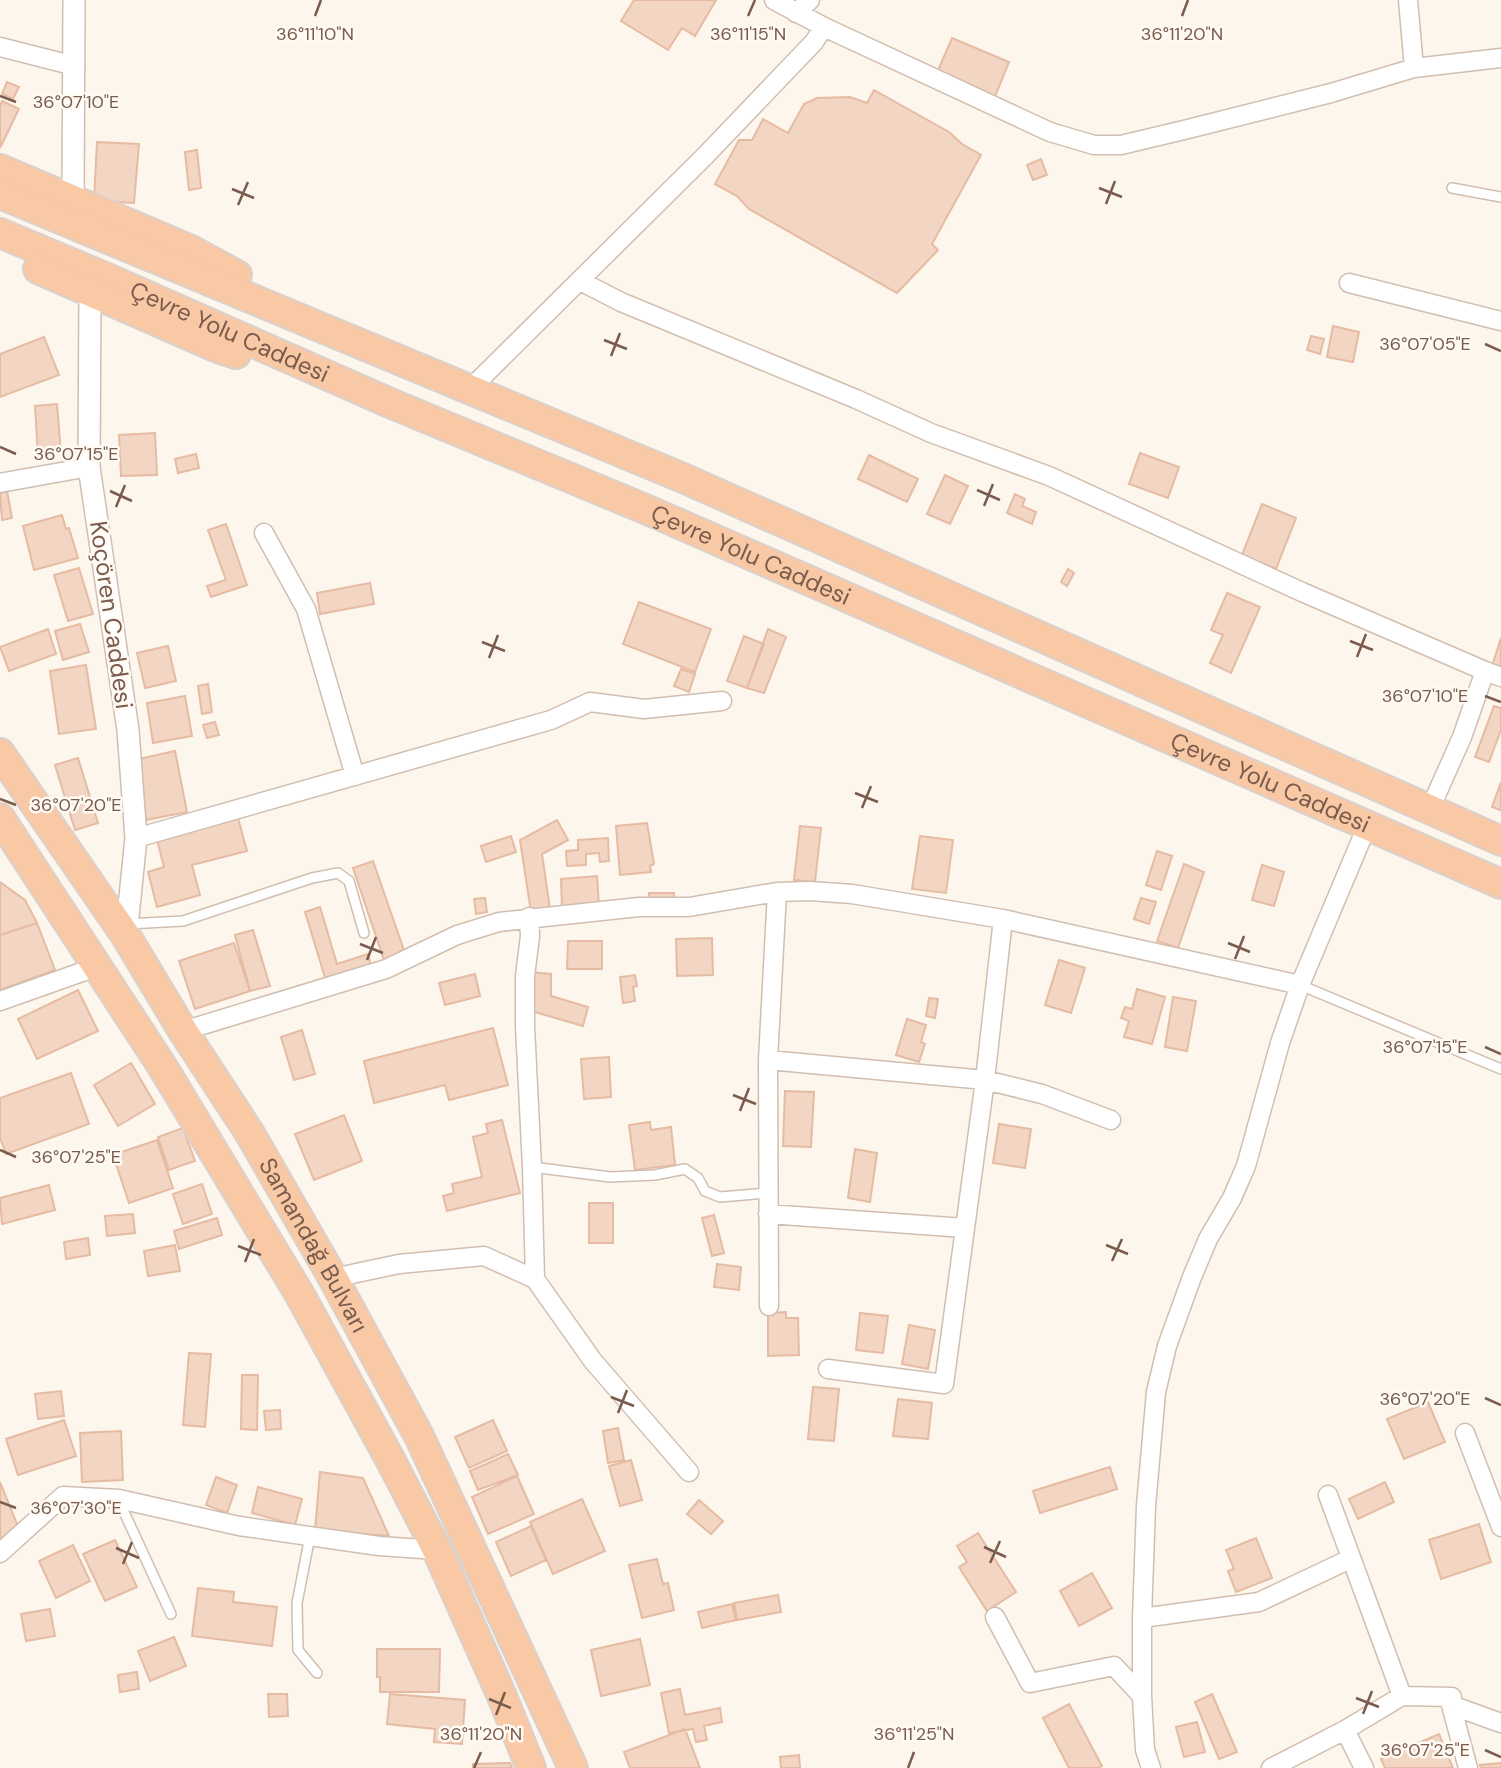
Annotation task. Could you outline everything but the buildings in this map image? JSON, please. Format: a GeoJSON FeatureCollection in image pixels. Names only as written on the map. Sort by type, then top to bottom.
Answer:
{"type":"FeatureCollection","features":[{"type":"Feature","properties":{"kind":"highway"},"geometry":{"type":"LineString","coordinates":[[0,169],[191,250],[391,356]]}},
{"type":"Feature","properties":{"kind":"highway","name":"Çevre Yolu Caddesi"},"geometry":{"type":"LineString","coordinates":[[0,194],[683,478],[1501,842]]}},
{"type":"Feature","properties":{"kind":"highway","name":"Çevre Yolu Caddesi"},"geometry":{"type":"LineString","coordinates":[[0,233],[390,403],[650,511],[1501,884]]}},
{"type":"Feature","properties":{"kind":"highway"},"geometry":{"type":"LineString","coordinates":[[0,253],[218,348],[390,403]]}},
{"type":"Feature","properties":{"kind":"highway","name":"Samandağ Bulvarı"},"geometry":{"type":"LineString","coordinates":[[0,753],[127,930],[183,1031],[249,1132],[333,1278],[419,1436],[573,1768]]}},
{"type":"Feature","properties":{"kind":"highway","name":"Samandağ Bulvarı"},"geometry":{"type":"LineString","coordinates":[[1,820],[162,1066],[300,1295],[437,1550],[531,1768]]}},
{"type":"Feature","properties":{"kind":"street"},"geometry":{"type":"LineString","coordinates":[[73,200],[74,0]]}},
{"type":"Feature","properties":{"kind":"street"},"geometry":{"type":"LineString","coordinates":[[774,0],[824,27],[1050,132],[1094,145],[1121,145],[1188,129],[1331,93],[1414,68],[1501,58]]}},
{"type":"Feature","properties":{"kind":"street"},"geometry":{"type":"LineString","coordinates":[[796,13],[810,0]]}},
{"type":"Feature","properties":{"kind":"street"},"geometry":{"type":"LineString","coordinates":[[1408,0],[1414,68]]}},
{"type":"Feature","properties":{"kind":"street"},"geometry":{"type":"LineString","coordinates":[[470,389],[705,156],[814,42],[824,27]]}},
{"type":"Feature","properties":{"kind":"street"},"geometry":{"type":"LineString","coordinates":[[0,47],[75,66]]}},
{"type":"Feature","properties":{"kind":"street"},"geometry":{"type":"LineString","coordinates":[[580,281],[621,302],[856,399],[931,433],[1049,476],[1290,587],[1493,674],[1429,811]]}},
{"type":"Feature","properties":{"kind":"street"},"geometry":{"type":"LineString","coordinates":[[1349,283],[1501,321]]}},
{"type":"Feature","properties":{"kind":"street","name":"Koçören Caddesi"},"geometry":{"type":"LineString","coordinates":[[90,292],[89,467],[128,730],[136,838],[127,930]]}},
{"type":"Feature","properties":{"kind":"street"},"geometry":{"type":"LineString","coordinates":[[0,483],[89,467]]}},
{"type":"Feature","properties":{"kind":"street"},"geometry":{"type":"LineString","coordinates":[[264,533],[306,610],[355,776]]}},
{"type":"Feature","properties":{"kind":"street"},"geometry":{"type":"LineString","coordinates":[[136,838],[551,720],[590,702],[644,709],[722,701]]}},
{"type":"Feature","properties":{"kind":"street"},"geometry":{"type":"LineString","coordinates":[[1151,1768],[1145,1749],[1142,1618],[1146,1506],[1156,1392],[1167,1346],[1208,1239],[1246,1166],[1280,1043],[1300,985],[1367,825]]}},
{"type":"Feature","properties":{"kind":"street"},"geometry":{"type":"LineString","coordinates":[[183,1031],[386,969],[457,935],[499,922],[639,907],[689,906],[777,892],[852,894],[1003,919],[1300,985]]}},
{"type":"Feature","properties":{"kind":"street"},"geometry":{"type":"LineString","coordinates":[[769,1306],[768,1060],[777,892]]}},
{"type":"Feature","properties":{"kind":"street"},"geometry":{"type":"LineString","coordinates":[[529,918],[525,1026],[533,1167],[535,1279]]}},
{"type":"Feature","properties":{"kind":"street"},"geometry":{"type":"LineString","coordinates":[[828,1369],[944,1384],[985,1080],[1003,919]]}},
{"type":"Feature","properties":{"kind":"street"},"geometry":{"type":"LineString","coordinates":[[0,1001],[96,967]]}},
{"type":"Feature","properties":{"kind":"street"},"geometry":{"type":"LineString","coordinates":[[768,1060],[985,1080],[1042,1094],[1111,1120]]}},
{"type":"Feature","properties":{"kind":"street"},"geometry":{"type":"LineString","coordinates":[[768,1214],[965,1228]]}},
{"type":"Feature","properties":{"kind":"street"},"geometry":{"type":"LineString","coordinates":[[333,1278],[399,1264],[484,1256],[535,1279],[593,1361],[689,1472]]}},
{"type":"Feature","properties":{"kind":"street"},"geometry":{"type":"LineString","coordinates":[[1465,1433],[1501,1527]]}},
{"type":"Feature","properties":{"kind":"street"},"geometry":{"type":"LineString","coordinates":[[1328,1495],[1402,1696]]}},
{"type":"Feature","properties":{"kind":"street"},"geometry":{"type":"LineString","coordinates":[[0,1553],[63,1496],[119,1499],[239,1526],[379,1546],[437,1550]]}},
{"type":"Feature","properties":{"kind":"street"},"geometry":{"type":"LineString","coordinates":[[1142,1618],[1259,1602],[1350,1559]]}},
{"type":"Feature","properties":{"kind":"street"},"geometry":{"type":"LineString","coordinates":[[995,1618],[1030,1683],[1114,1665],[1142,1696]]}},
{"type":"Feature","properties":{"kind":"street"},"geometry":{"type":"LineString","coordinates":[[1271,1768],[1345,1730],[1402,1696],[1452,1697],[1451,1705],[1468,1768]]}},
{"type":"Feature","properties":{"kind":"street"},"geometry":{"type":"LineString","coordinates":[[1451,1705],[1501,1723]]}},
{"type":"Feature","properties":{"kind":"street"},"geometry":{"type":"LineString","coordinates":[[1345,1730],[1364,1768]]}},
{"type":"Feature","properties":{"kind":"lane"},"geometry":{"type":"LineString","coordinates":[[1452,188],[1501,197]]}},
{"type":"Feature","properties":{"kind":"lane"},"geometry":{"type":"LineString","coordinates":[[127,930],[183,921],[312,878],[338,873],[349,881],[364,933]]}},
{"type":"Feature","properties":{"kind":"lane"},"geometry":{"type":"LineString","coordinates":[[1300,985],[1501,1069]]}},
{"type":"Feature","properties":{"kind":"lane"},"geometry":{"type":"LineString","coordinates":[[533,1167],[610,1177],[655,1175],[685,1169],[698,1178],[705,1191],[720,1197],[768,1193]]}},
{"type":"Feature","properties":{"kind":"lane"},"geometry":{"type":"LineString","coordinates":[[119,1499],[171,1614]]}},
{"type":"Feature","properties":{"kind":"lane"},"geometry":{"type":"LineString","coordinates":[[311,1535],[297,1603],[298,1650],[317,1673]]}}]}
